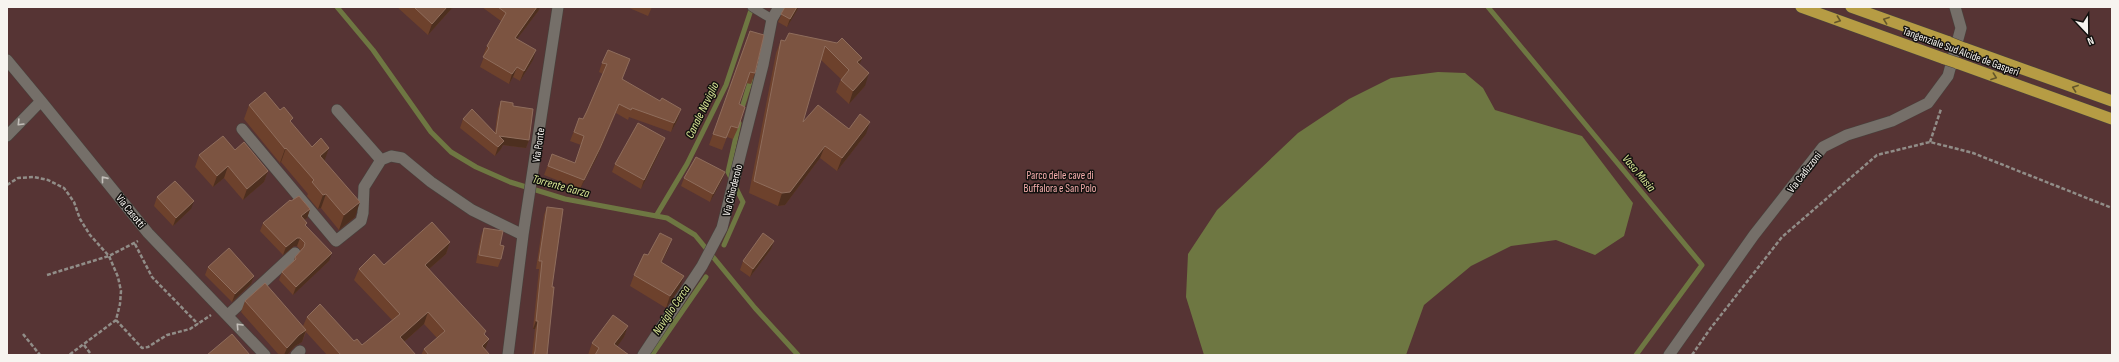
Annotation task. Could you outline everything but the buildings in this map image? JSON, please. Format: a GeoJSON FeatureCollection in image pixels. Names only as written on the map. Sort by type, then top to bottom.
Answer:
{"type":"FeatureCollection","features":[{"type":"Feature","properties":{"kind":"highway","name":"Tangenziale Sud Alcide de Gasperi"},"geometry":{"type":"LineString","coordinates":[[1801,7],[2112,119]]}},
{"type":"Feature","properties":{"kind":"highway","name":"Tangenziale Sud Alcide de Gasperi"},"geometry":{"type":"LineString","coordinates":[[1851,7],[2112,101]]}},
{"type":"Feature","properties":{"kind":"street","name":"Via Ponte"},"geometry":{"type":"LineString","coordinates":[[508,355],[558,7]]}},
{"type":"Feature","properties":{"kind":"street","name":"Via Chioderolo"},"geometry":{"type":"LineString","coordinates":[[643,355],[702,266],[722,228],[772,19],[779,7]]}},
{"type":"Feature","properties":{"kind":"street","name":"Via Cadizzoni"},"geometry":{"type":"LineString","coordinates":[[1669,355],[1754,235],[1823,147],[1847,135],[1892,121],[1928,103],[1948,76],[1961,28],[1955,7]]}},
{"type":"Feature","properties":{"kind":"street","name":"Via Casotti"},"geometry":{"type":"LineString","coordinates":[[7,60],[148,233],[265,355]]}},
{"type":"Feature","properties":{"kind":"street"},"geometry":{"type":"LineString","coordinates":[[7,136],[41,101]]}},
{"type":"Feature","properties":{"kind":"street"},"geometry":{"type":"LineString","coordinates":[[337,110],[381,160]]}},
{"type":"Feature","properties":{"kind":"street"},"geometry":{"type":"LineString","coordinates":[[242,129],[336,241],[360,221],[363,213],[364,187],[381,160],[391,156],[402,158],[431,182],[472,210],[524,236]]}},
{"type":"Feature","properties":{"kind":"street"},"geometry":{"type":"LineString","coordinates":[[224,311],[295,253]]}},
{"type":"Feature","properties":{"kind":"lane"},"geometry":{"type":"LineString","coordinates":[[752,7],[772,19]]}},
{"type":"Feature","properties":{"kind":"path"},"geometry":{"type":"LineString","coordinates":[[1930,142],[1943,104],[1940,88]]}},
{"type":"Feature","properties":{"kind":"path"},"geometry":{"type":"LineString","coordinates":[[1692,355],[1710,329],[1782,237],[1877,155],[1930,142],[1973,153],[2112,208]]}},
{"type":"Feature","properties":{"kind":"path"},"geometry":{"type":"LineString","coordinates":[[7,185],[18,178],[34,177],[48,180],[64,188],[74,202],[80,218],[90,235],[109,256],[118,277],[121,291],[120,304],[116,320],[69,355]]}},
{"type":"Feature","properties":{"kind":"path"},"geometry":{"type":"LineString","coordinates":[[47,275],[109,256],[135,244],[148,233]]}},
{"type":"Feature","properties":{"kind":"path"},"geometry":{"type":"LineString","coordinates":[[135,244],[152,277],[198,324]]}},
{"type":"Feature","properties":{"kind":"path"},"geometry":{"type":"LineString","coordinates":[[116,320],[142,348],[148,347],[167,335],[190,329],[224,311]]}},
{"type":"Feature","properties":{"kind":"path"},"geometry":{"type":"LineString","coordinates":[[23,334],[40,355]]}},
{"type":"Feature","properties":{"kind":"path"},"geometry":{"type":"LineString","coordinates":[[84,345],[90,353]]}},
{"type":"Feature","properties":{"kind":"green space","name":"Parco delle cave di Buffalora e San Polo"},"geometry":{"type":"Polygon","coordinates":[[[7,7],[2112,7],[2112,355],[7,355],[7,7]]]}},
{"type":"Feature","properties":{"kind":"shaded area"},"geometry":{"type":"Polygon","coordinates":[[[1438,72],[1465,73],[1483,88],[1495,110],[1582,136],[1633,203],[1624,236],[1595,255],[1556,240],[1511,246],[1471,266],[1424,305],[1406,355],[1204,355],[1186,297],[1188,254],[1217,210],[1298,133],[1349,99],[1391,78],[1438,72]]]}},
{"type":"Feature","properties":{"kind":"waterway","name":"Torrente Garza"},"geometry":{"type":"LineString","coordinates":[[337,7],[373,50],[431,132],[451,152],[476,167],[510,182],[565,199],[667,218],[695,235],[755,308],[798,355]]}},
{"type":"Feature","properties":{"kind":"waterway","name":"Canale Naviglio"},"geometry":{"type":"LineString","coordinates":[[656,216],[687,164],[726,85],[752,7]]}},
{"type":"Feature","properties":{"kind":"waterway","name":"Vaso Musia"},"geometry":{"type":"LineString","coordinates":[[1488,7],[1702,265],[1636,355]]}},
{"type":"Feature","properties":{"kind":"waterway","name":"Naviglio Cerca"},"geometry":{"type":"LineString","coordinates":[[741,111],[751,79]]}},
{"type":"Feature","properties":{"kind":"waterway","name":"Naviglio Cerca"},"geometry":{"type":"LineString","coordinates":[[724,245],[743,202],[728,172],[739,123]]}},
{"type":"Feature","properties":{"kind":"waterway","name":"Naviglio Cerca"},"geometry":{"type":"LineString","coordinates":[[652,355],[706,277]]}}]}
